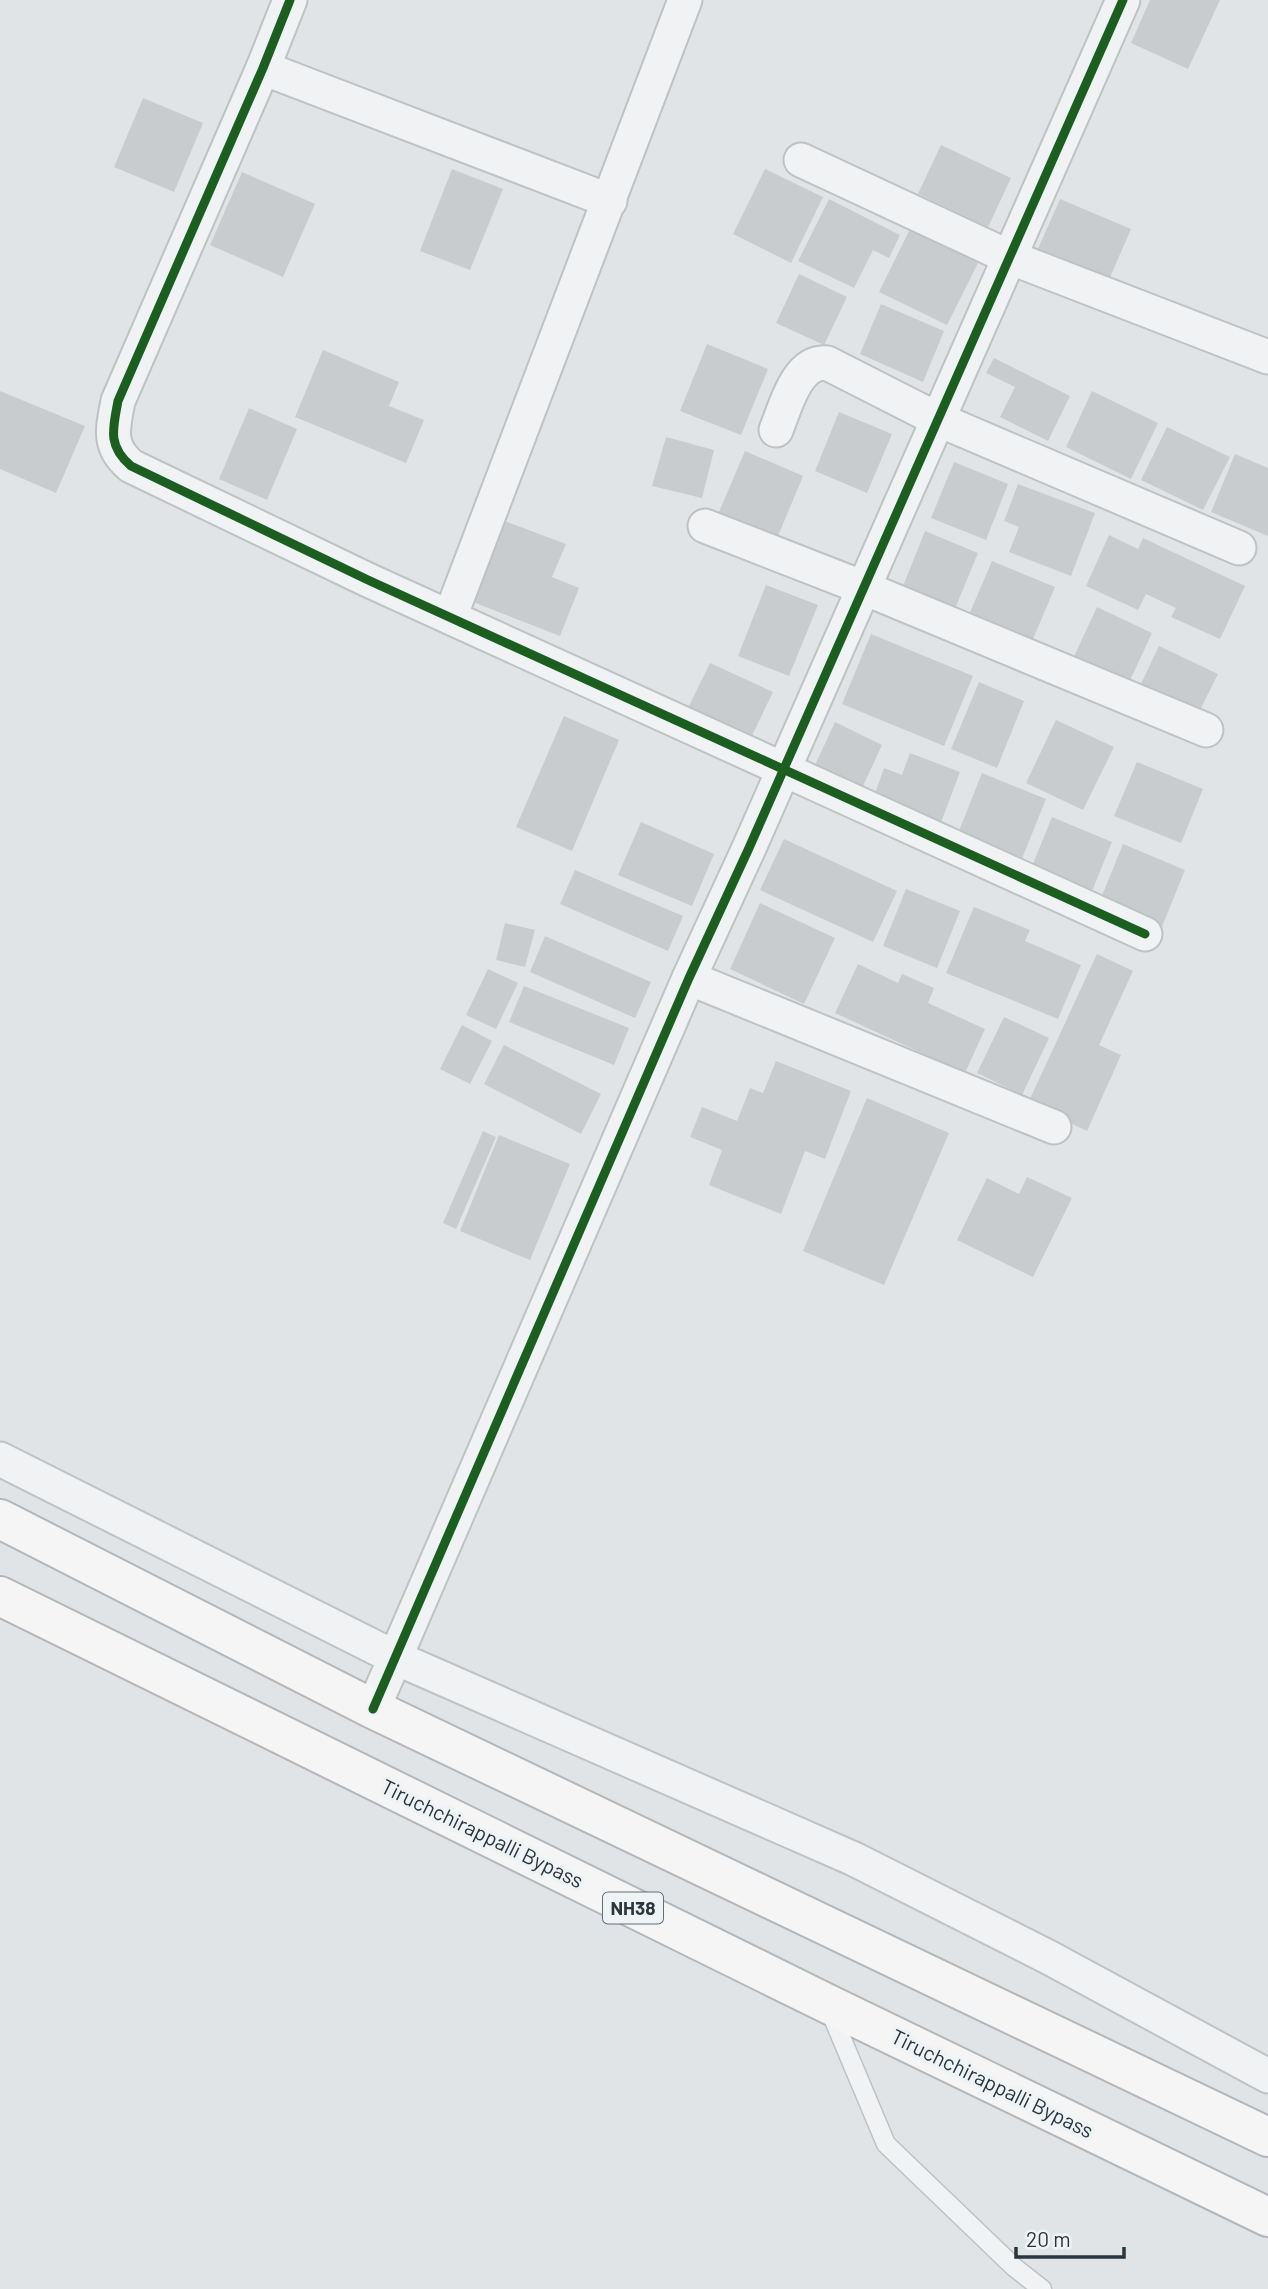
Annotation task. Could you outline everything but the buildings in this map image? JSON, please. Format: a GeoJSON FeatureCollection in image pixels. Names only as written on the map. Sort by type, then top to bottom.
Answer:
{"type":"FeatureCollection","features":[{"type":"Feature","properties":{"kind":"highway"},"geometry":{"type":"LineString","coordinates":[[0,1519],[373,1709],[1268,2137]]}},
{"type":"Feature","properties":{"kind":"highway","name":"Tiruchchirappalli Bypass"},"geometry":{"type":"LineString","coordinates":[[0,1596],[828,2004],[1268,2217]]}},
{"type":"Feature","properties":{"kind":"street"},"geometry":{"type":"LineString","coordinates":[[290,0],[118,401],[113,428],[115,447],[121,457],[131,466],[368,580],[1144,934]]}},
{"type":"Feature","properties":{"kind":"street"},"geometry":{"type":"LineString","coordinates":[[450,617],[685,0]]}},
{"type":"Feature","properties":{"kind":"street"},"geometry":{"type":"LineString","coordinates":[[373,1709],[689,978],[1124,0]]}},
{"type":"Feature","properties":{"kind":"street"},"geometry":{"type":"LineString","coordinates":[[263,68],[610,201]]}},
{"type":"Feature","properties":{"kind":"street"},"geometry":{"type":"LineString","coordinates":[[801,160],[1009,257],[1268,357]]}},
{"type":"Feature","properties":{"kind":"street"},"geometry":{"type":"LineString","coordinates":[[776,430],[797,382],[808,369],[827,363],[937,419],[1239,548]]}},
{"type":"Feature","properties":{"kind":"street"},"geometry":{"type":"LineString","coordinates":[[705,526],[863,588],[1206,730]]}},
{"type":"Feature","properties":{"kind":"street"},"geometry":{"type":"LineString","coordinates":[[689,978],[1054,1127]]}},
{"type":"Feature","properties":{"kind":"street"},"geometry":{"type":"LineString","coordinates":[[0,1459],[396,1658],[854,1859],[1050,1958],[1268,2076]]}},
{"type":"Feature","properties":{"kind":"lane"},"geometry":{"type":"LineString","coordinates":[[828,2004],[886,2144],[1014,2267],[1042,2289]]}},
{"type":"Feature","properties":{"kind":"cycle path"},"geometry":{"type":"LineString","coordinates":[[290,0],[118,401],[114,436],[123,459],[131,466],[368,580],[1145,934]]}},
{"type":"Feature","properties":{"kind":"cycle path"},"geometry":{"type":"LineString","coordinates":[[373,1709],[689,978],[749,848],[1123,0]]}}]}
